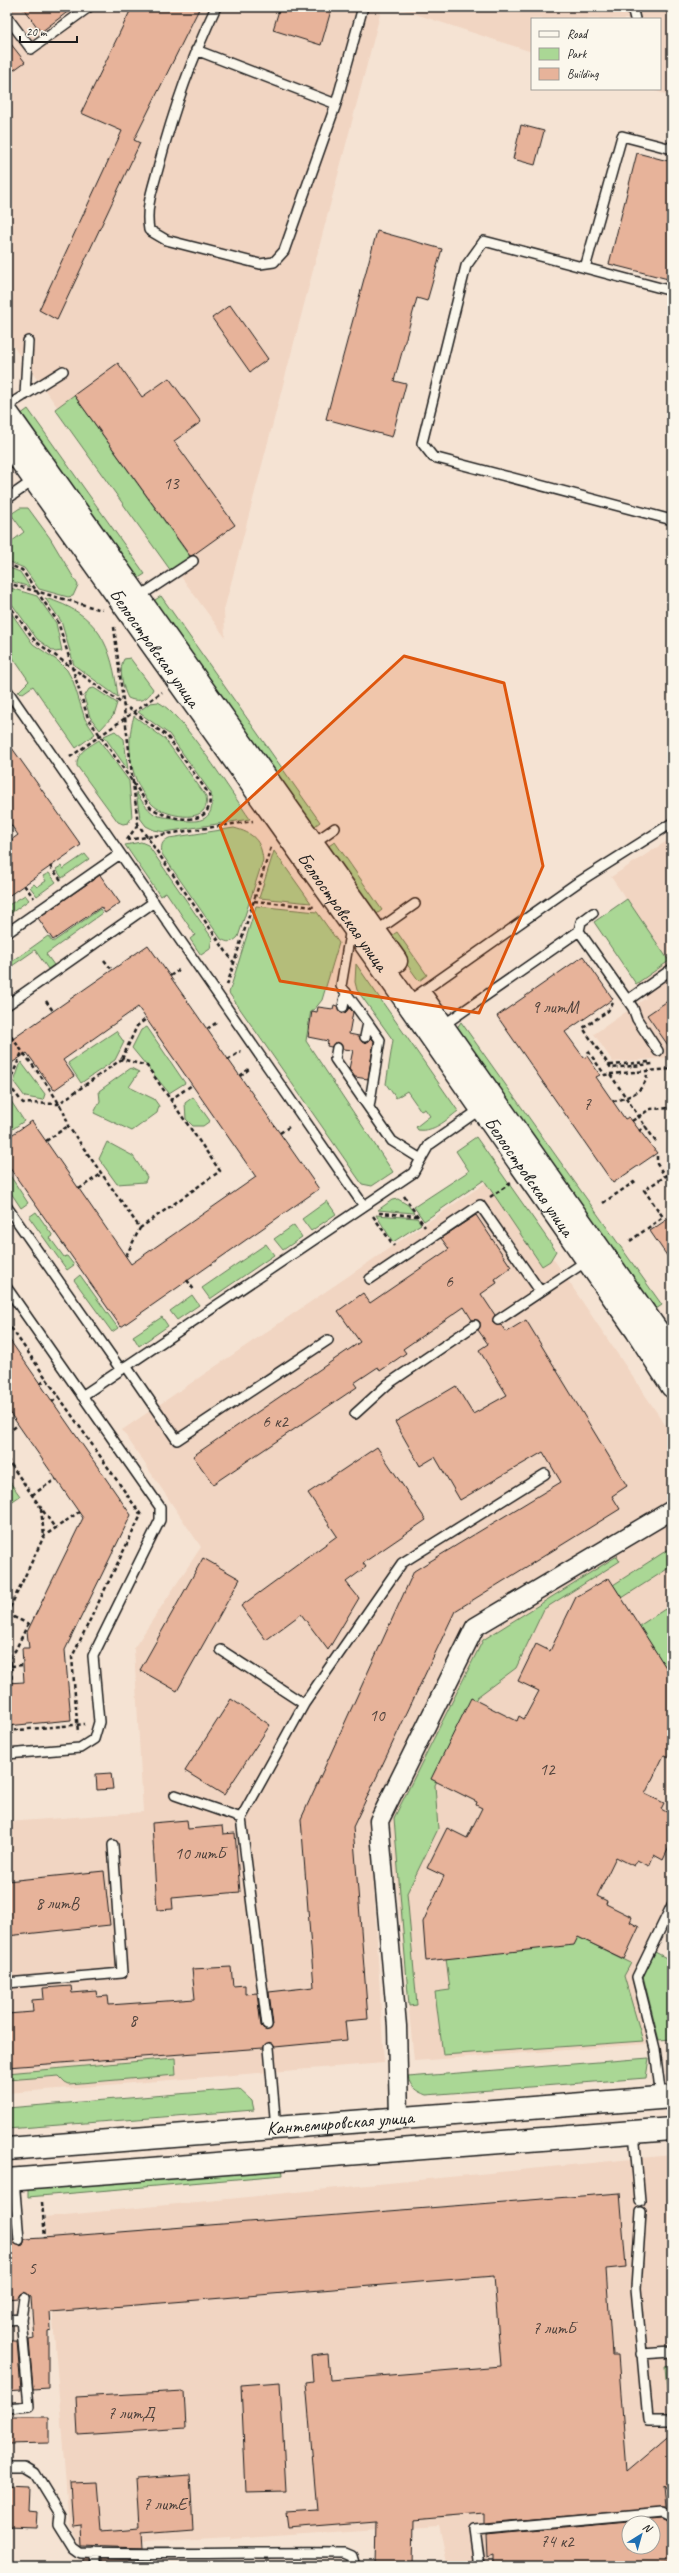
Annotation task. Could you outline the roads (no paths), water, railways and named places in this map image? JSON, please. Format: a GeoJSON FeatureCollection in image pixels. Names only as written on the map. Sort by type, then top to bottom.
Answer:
{"type":"FeatureCollection","features":[{"type":"Feature","properties":{"kind":"main road","name":"Белоостровская улица"},"geometry":{"type":"LineString","coordinates":[[7,413],[120,608]]}},
{"type":"Feature","properties":{"kind":"main road","name":"Белоостровская улица"},"geometry":{"type":"LineString","coordinates":[[7,441],[120,608],[306,848],[363,932],[413,998],[488,1104],[672,1352]]}},
{"type":"Feature","properties":{"kind":"main road","name":"Белоостровская улица"},"geometry":{"type":"LineString","coordinates":[[488,1104],[588,1260],[672,1386]]}},
{"type":"Feature","properties":{"kind":"main road","name":"Кантемировская улица"},"geometry":{"type":"LineString","coordinates":[[7,2149],[666,2097]]}},
{"type":"Feature","properties":{"kind":"main road","name":"Кантемировская улица"},"geometry":{"type":"LineString","coordinates":[[10,2179],[672,2129]]}},
{"type":"Feature","properties":{"kind":"street"},"geometry":{"type":"LineString","coordinates":[[399,2118],[396,2026],[379,1821],[475,1627],[670,1511]]}},
{"type":"Feature","properties":{"kind":"lane"},"geometry":{"type":"LineString","coordinates":[[7,17],[31,49],[89,7]]}},
{"type":"Feature","properties":{"kind":"lane"},"geometry":{"type":"LineString","coordinates":[[216,7],[196,50],[170,122],[146,213],[149,230],[166,240],[260,264],[274,262],[284,251],[336,104],[363,7]]}},
{"type":"Feature","properties":{"kind":"lane"},"geometry":{"type":"LineString","coordinates":[[632,7],[635,18]]}},
{"type":"Feature","properties":{"kind":"lane"},"geometry":{"type":"LineString","coordinates":[[196,50],[336,104]]}},
{"type":"Feature","properties":{"kind":"lane"},"geometry":{"type":"LineString","coordinates":[[585,268],[622,136],[672,149]]}},
{"type":"Feature","properties":{"kind":"lane"},"geometry":{"type":"LineString","coordinates":[[672,291],[484,242],[466,266],[422,443],[433,457],[672,520]]}},
{"type":"Feature","properties":{"kind":"lane"},"geometry":{"type":"LineString","coordinates":[[25,395],[28,341]]}},
{"type":"Feature","properties":{"kind":"lane"},"geometry":{"type":"LineString","coordinates":[[7,406],[63,371]]}},
{"type":"Feature","properties":{"kind":"lane"},"geometry":{"type":"LineString","coordinates":[[7,499],[34,480]]}},
{"type":"Feature","properties":{"kind":"lane"},"geometry":{"type":"LineString","coordinates":[[120,608],[193,561]]}},
{"type":"Feature","properties":{"kind":"lane"},"geometry":{"type":"LineString","coordinates":[[7,690],[364,1206]]}},
{"type":"Feature","properties":{"kind":"lane"},"geometry":{"type":"LineString","coordinates":[[413,998],[578,883],[672,823]]}},
{"type":"Feature","properties":{"kind":"lane"},"geometry":{"type":"LineString","coordinates":[[306,848],[335,828]]}},
{"type":"Feature","properties":{"kind":"lane"},"geometry":{"type":"LineString","coordinates":[[7,933],[120,854]]}},
{"type":"Feature","properties":{"kind":"lane"},"geometry":{"type":"LineString","coordinates":[[7,1005],[154,902]]}},
{"type":"Feature","properties":{"kind":"lane"},"geometry":{"type":"LineString","coordinates":[[369,1107],[380,1040],[342,986],[363,932],[415,904]]}},
{"type":"Feature","properties":{"kind":"lane"},"geometry":{"type":"LineString","coordinates":[[436,1030],[579,931],[581,922],[593,913]]}},
{"type":"Feature","properties":{"kind":"lane"},"geometry":{"type":"LineString","coordinates":[[579,931],[628,1000],[637,1020],[658,1051]]}},
{"type":"Feature","properties":{"kind":"lane"},"geometry":{"type":"LineString","coordinates":[[628,1000],[672,970]]}},
{"type":"Feature","properties":{"kind":"lane"},"geometry":{"type":"LineString","coordinates":[[343,1007],[346,992]]}},
{"type":"Feature","properties":{"kind":"lane"},"geometry":{"type":"LineString","coordinates":[[365,1037],[368,1022]]}},
{"type":"Feature","properties":{"kind":"lane"},"geometry":{"type":"LineString","coordinates":[[337,1048],[335,1059],[392,1141],[421,1159]]}},
{"type":"Feature","properties":{"kind":"lane"},"geometry":{"type":"LineString","coordinates":[[357,1090],[359,1078]]}},
{"type":"Feature","properties":{"kind":"lane"},"geometry":{"type":"LineString","coordinates":[[82,1396],[413,1173],[429,1145],[488,1104]]}},
{"type":"Feature","properties":{"kind":"lane"},"geometry":{"type":"LineString","coordinates":[[370,1279],[480,1205],[540,1291]]}},
{"type":"Feature","properties":{"kind":"lane"},"geometry":{"type":"LineString","coordinates":[[7,1207],[177,1440],[328,1340]]}},
{"type":"Feature","properties":{"kind":"lane"},"geometry":{"type":"LineString","coordinates":[[498,1320],[588,1260]]}},
{"type":"Feature","properties":{"kind":"lane"},"geometry":{"type":"LineString","coordinates":[[7,1288],[160,1507],[160,1520],[93,1656],[99,1722],[94,1738],[80,1748],[7,1754]]}},
{"type":"Feature","properties":{"kind":"lane"},"geometry":{"type":"LineString","coordinates":[[355,1414],[388,1384],[475,1325]]}},
{"type":"Feature","properties":{"kind":"lane"},"geometry":{"type":"LineString","coordinates":[[267,2025],[241,1818],[304,1704],[402,1563],[545,1474]]}},
{"type":"Feature","properties":{"kind":"lane"},"geometry":{"type":"LineString","coordinates":[[221,1650],[304,1704]]}},
{"type":"Feature","properties":{"kind":"lane"},"geometry":{"type":"LineString","coordinates":[[175,1795],[241,1818]]}},
{"type":"Feature","properties":{"kind":"lane"},"geometry":{"type":"LineString","coordinates":[[7,1984],[122,1973],[113,1845]]}},
{"type":"Feature","properties":{"kind":"lane"},"geometry":{"type":"LineString","coordinates":[[666,2097],[637,1977],[672,1905]]}},
{"type":"Feature","properties":{"kind":"lane"},"geometry":{"type":"LineString","coordinates":[[269,2048],[276,2128]]}},
{"type":"Feature","properties":{"kind":"lane"},"geometry":{"type":"LineString","coordinates":[[634,2132],[640,2201]]}},
{"type":"Feature","properties":{"kind":"lane"},"geometry":{"type":"LineString","coordinates":[[10,2179],[19,2240]]}},
{"type":"Feature","properties":{"kind":"lane"},"geometry":{"type":"LineString","coordinates":[[641,2212],[636,2288],[648,2420],[672,2420]]}},
{"type":"Feature","properties":{"kind":"lane"},"geometry":{"type":"LineString","coordinates":[[7,2408],[29,2406],[21,2319],[24,2298]]}},
{"type":"Feature","properties":{"kind":"lane"},"geometry":{"type":"LineString","coordinates":[[7,2320],[21,2319]]}},
{"type":"Feature","properties":{"kind":"lane"},"geometry":{"type":"LineString","coordinates":[[642,2354],[672,2352]]}},
{"type":"Feature","properties":{"kind":"lane"},"geometry":{"type":"LineString","coordinates":[[7,2467],[25,2467],[35,2473],[60,2514],[60,2524],[74,2548],[81,2553],[181,2555],[241,2551],[345,2553],[352,2556],[355,2566]]}},
{"type":"Feature","properties":{"kind":"lane"},"geometry":{"type":"LineString","coordinates":[[479,2566],[474,2530],[662,2513],[672,2518]]}},
{"type":"Feature","properties":{"kind":"lane"},"geometry":{"type":"LineString","coordinates":[[95,2553],[95,2566]]}}]}
